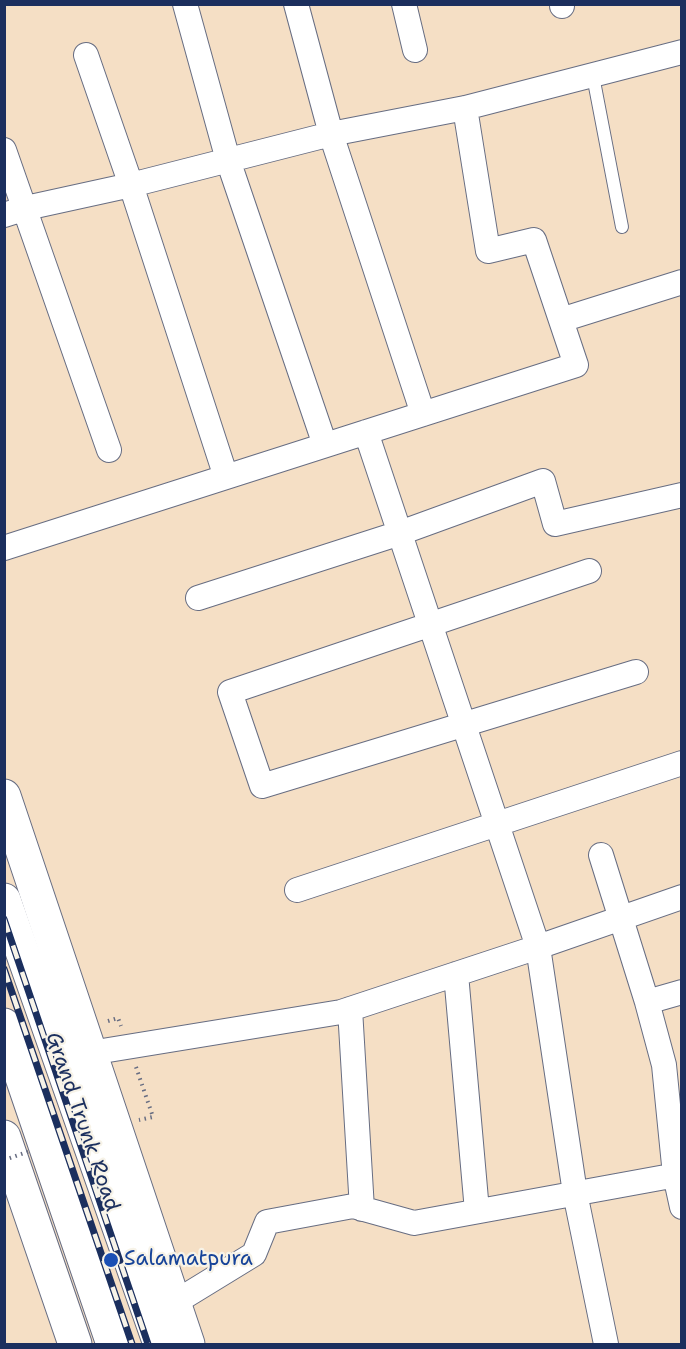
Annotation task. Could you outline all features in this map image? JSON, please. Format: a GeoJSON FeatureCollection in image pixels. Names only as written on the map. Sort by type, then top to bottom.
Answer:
{"type":"FeatureCollection","features":[{"type":"Feature","properties":{"kind":"main road"},"geometry":{"type":"LineString","coordinates":[[4,796],[14,853],[90,1053],[188,1344]]}},
{"type":"Feature","properties":{"kind":"main road","name":"Grand Trunk Road"},"geometry":{"type":"LineString","coordinates":[[4,900],[160,1344]]}},
{"type":"Feature","properties":{"kind":"main road","name":"Grand Trunk Road"},"geometry":{"type":"LineString","coordinates":[[4,1025],[113,1344]]}},
{"type":"Feature","properties":{"kind":"main road"},"geometry":{"type":"LineString","coordinates":[[17,1144],[75,1344]]}},
{"type":"Feature","properties":{"kind":"street"},"geometry":{"type":"LineString","coordinates":[[185,4],[228,160],[325,445]]}},
{"type":"Feature","properties":{"kind":"street"},"geometry":{"type":"LineString","coordinates":[[296,4],[331,134],[423,414]]}},
{"type":"Feature","properties":{"kind":"street"},"geometry":{"type":"LineString","coordinates":[[404,4],[415,50]]}},
{"type":"Feature","properties":{"kind":"street"},"geometry":{"type":"LineString","coordinates":[[15,212],[331,134],[465,108],[681,52]]}},
{"type":"Feature","properties":{"kind":"street"},"geometry":{"type":"LineString","coordinates":[[86,55],[226,477]]}},
{"type":"Feature","properties":{"kind":"street"},"geometry":{"type":"LineString","coordinates":[[4,548],[576,364],[534,240],[488,251],[465,108]]}},
{"type":"Feature","properties":{"kind":"street"},"geometry":{"type":"LineString","coordinates":[[4,150],[15,212],[110,450]]}},
{"type":"Feature","properties":{"kind":"street"},"geometry":{"type":"LineString","coordinates":[[561,320],[681,282]]}},
{"type":"Feature","properties":{"kind":"street"},"geometry":{"type":"LineString","coordinates":[[366,432],[538,947],[576,1193],[606,1344]]}},
{"type":"Feature","properties":{"kind":"street"},"geometry":{"type":"LineString","coordinates":[[198,598],[400,533],[543,481],[555,524],[681,495]]}},
{"type":"Feature","properties":{"kind":"street"},"geometry":{"type":"LineString","coordinates":[[589,571],[230,692],[262,786],[636,672]]}},
{"type":"Feature","properties":{"kind":"street"},"geometry":{"type":"LineString","coordinates":[[297,890],[681,763]]}},
{"type":"Feature","properties":{"kind":"street"},"geometry":{"type":"LineString","coordinates":[[601,855],[647,1002],[664,1065],[681,1207]]}},
{"type":"Feature","properties":{"kind":"street"},"geometry":{"type":"LineString","coordinates":[[90,1053],[350,1009],[681,897]]}},
{"type":"Feature","properties":{"kind":"street"},"geometry":{"type":"LineString","coordinates":[[456,974],[477,1211]]}},
{"type":"Feature","properties":{"kind":"street"},"geometry":{"type":"LineString","coordinates":[[647,1002],[681,992]]}},
{"type":"Feature","properties":{"kind":"street"},"geometry":{"type":"LineString","coordinates":[[350,1009],[362,1209]]}},
{"type":"Feature","properties":{"kind":"street"},"geometry":{"type":"LineString","coordinates":[[174,1303],[255,1254],[267,1222],[353,1206],[414,1223],[678,1174]]}},
{"type":"Feature","properties":{"kind":"lane"},"geometry":{"type":"LineString","coordinates":[[593,76],[622,227]]}},
{"type":"Feature","properties":{"kind":"path"},"geometry":{"type":"LineString","coordinates":[[4,1160],[17,1144]]}},
{"type":"Feature","properties":{"kind":"railway"},"geometry":{"type":"LineString","coordinates":[[4,919],[148,1344]]}},
{"type":"Feature","properties":{"kind":"railway"},"geometry":{"type":"LineString","coordinates":[[4,969],[132,1344]]}},
{"type":"Feature","properties":{"kind":"place","name":"Salamatpura"},"geometry":{"type":"Point","coordinates":[111,1260]}}]}
